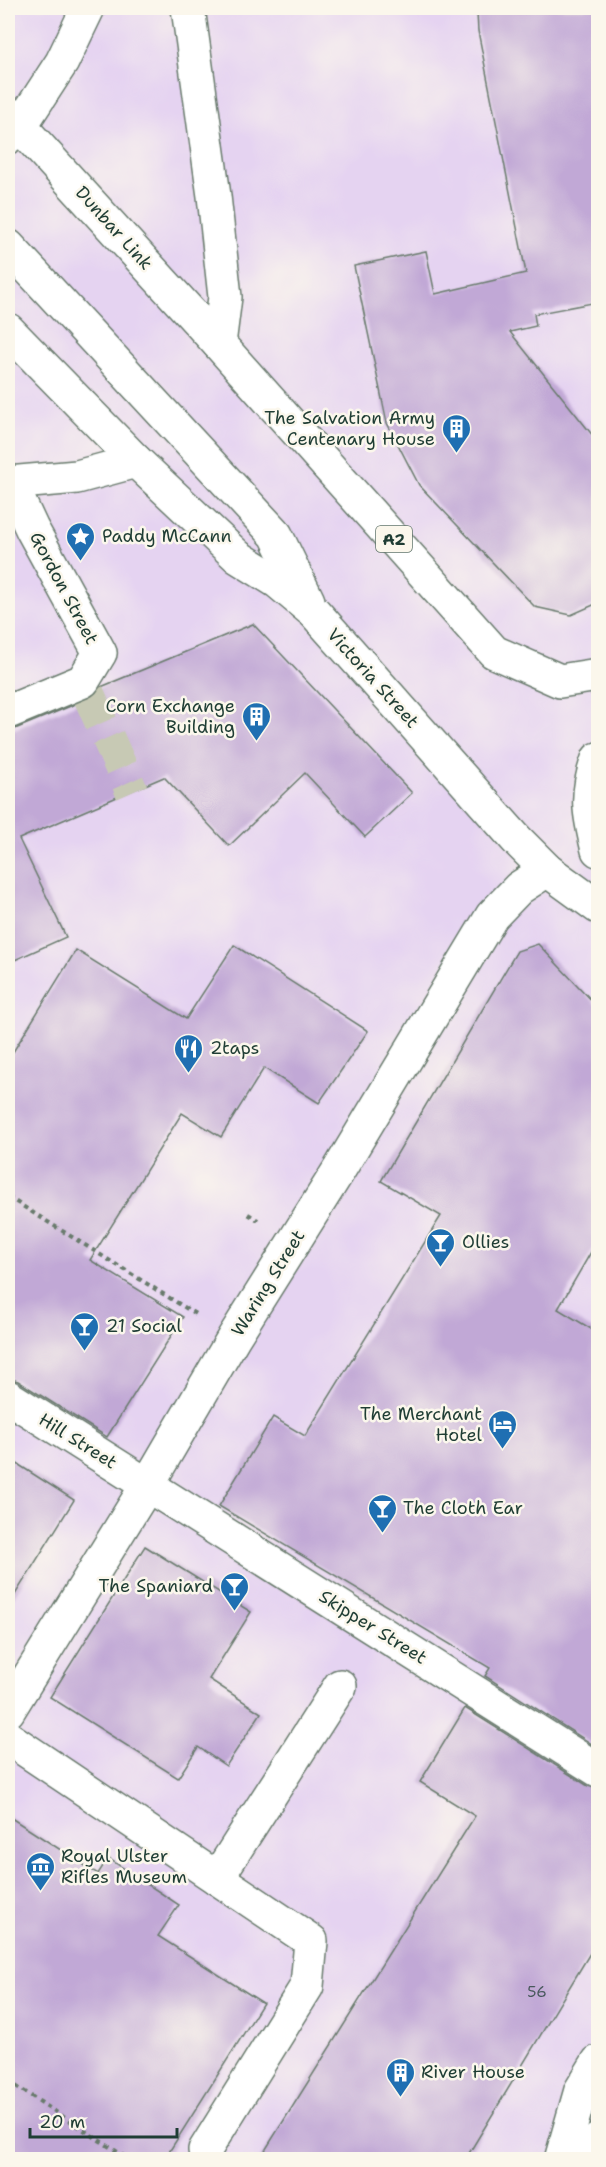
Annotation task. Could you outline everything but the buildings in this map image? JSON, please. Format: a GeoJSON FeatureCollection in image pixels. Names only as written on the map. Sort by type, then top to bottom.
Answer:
{"type":"FeatureCollection","features":[{"type":"Feature","properties":{"kind":"street"},"geometry":{"type":"LineString","coordinates":[[12,125],[62,62],[88,8]]}},
{"type":"Feature","properties":{"kind":"street"},"geometry":{"type":"LineString","coordinates":[[188,8],[214,196],[225,297],[219,344]]}},
{"type":"Feature","properties":{"kind":"street","name":"Dunbar Link"},"geometry":{"type":"LineString","coordinates":[[12,125],[219,344]]}},
{"type":"Feature","properties":{"kind":"street"},"geometry":{"type":"LineString","coordinates":[[8,246],[276,535],[315,613]]}},
{"type":"Feature","properties":{"kind":"street"},"geometry":{"type":"LineString","coordinates":[[8,330],[136,461],[77,477],[9,484]]}},
{"type":"Feature","properties":{"kind":"street","name":"A2"},"geometry":{"type":"LineString","coordinates":[[219,344],[494,652],[560,681],[598,675]]}},
{"type":"Feature","properties":{"kind":"street","name":"Victoria Street"},"geometry":{"type":"LineString","coordinates":[[136,461],[238,557],[278,582],[315,613],[517,840],[547,870],[598,908]]}},
{"type":"Feature","properties":{"kind":"street","name":"Gordon Street"},"geometry":{"type":"LineString","coordinates":[[8,712],[85,687],[100,653],[9,484]]}},
{"type":"Feature","properties":{"kind":"street"},"geometry":{"type":"LineString","coordinates":[[598,759],[591,780],[589,815],[598,850]]}},
{"type":"Feature","properties":{"kind":"street","name":"Waring Street"},"geometry":{"type":"LineString","coordinates":[[8,1712],[492,916],[519,888],[547,870]]}},
{"type":"Feature","properties":{"kind":"street","name":"Hill Street"},"geometry":{"type":"LineString","coordinates":[[8,1397],[148,1484]]}},
{"type":"Feature","properties":{"kind":"street","name":"Skipper Street"},"geometry":{"type":"LineString","coordinates":[[148,1484],[598,1770]]}},
{"type":"Feature","properties":{"kind":"street"},"geometry":{"type":"LineString","coordinates":[[217,1878],[340,1686]]}},
{"type":"Feature","properties":{"kind":"street"},"geometry":{"type":"LineString","coordinates":[[8,1738],[311,1941],[307,1986],[205,2150]]}},
{"type":"Feature","properties":{"kind":"street"},"geometry":{"type":"LineString","coordinates":[[561,2160],[590,2096],[598,2062]]}},
{"type":"Feature","properties":{"kind":"street"},"geometry":{"type":"LineString","coordinates":[[580,2160],[598,2140]]}},
{"type":"Feature","properties":{"kind":"path"},"geometry":{"type":"LineString","coordinates":[[8,1197],[234,1337]]}},
{"type":"Feature","properties":{"kind":"path"},"geometry":{"type":"LineString","coordinates":[[8,2081],[130,2160]]}},
{"type":"Feature","properties":{"kind":"shaded area"},"geometry":{"type":"Polygon","coordinates":[[[8,8],[598,8],[598,2159],[8,2160],[8,8]]]}},
{"type":"Feature","properties":{"kind":"tunnel"},"geometry":{"type":"LineString","coordinates":[[88,693],[132,792]]}},
{"type":"Feature","properties":{"kind":"place","name":"The Salvation Army Centenary House"},"geometry":{"type":"Point","coordinates":[456,454]}},
{"type":"Feature","properties":{"kind":"place","name":"Paddy McCann"},"geometry":{"type":"Point","coordinates":[81,562]}},
{"type":"Feature","properties":{"kind":"place","name":"Corn Exchange Building"},"geometry":{"type":"Point","coordinates":[256,742]}},
{"type":"Feature","properties":{"kind":"place","name":"2taps"},"geometry":{"type":"Point","coordinates":[189,1074]}},
{"type":"Feature","properties":{"kind":"place","name":"Ollies"},"geometry":{"type":"Point","coordinates":[441,1268]}},
{"type":"Feature","properties":{"kind":"place","name":"21 Social"},"geometry":{"type":"Point","coordinates":[85,1352]}},
{"type":"Feature","properties":{"kind":"place","name":"The Merchant Hotel"},"geometry":{"type":"Point","coordinates":[503,1450]}},
{"type":"Feature","properties":{"kind":"place","name":"The Cloth Ear"},"geometry":{"type":"Point","coordinates":[382,1534]}},
{"type":"Feature","properties":{"kind":"place","name":"The Spaniard"},"geometry":{"type":"Point","coordinates":[234,1612]}},
{"type":"Feature","properties":{"kind":"place","name":"Royal Ulster Rifles Museum"},"geometry":{"type":"Point","coordinates":[40,1892]}},
{"type":"Feature","properties":{"kind":"place","name":"River House"},"geometry":{"type":"Point","coordinates":[400,2098]}}]}
